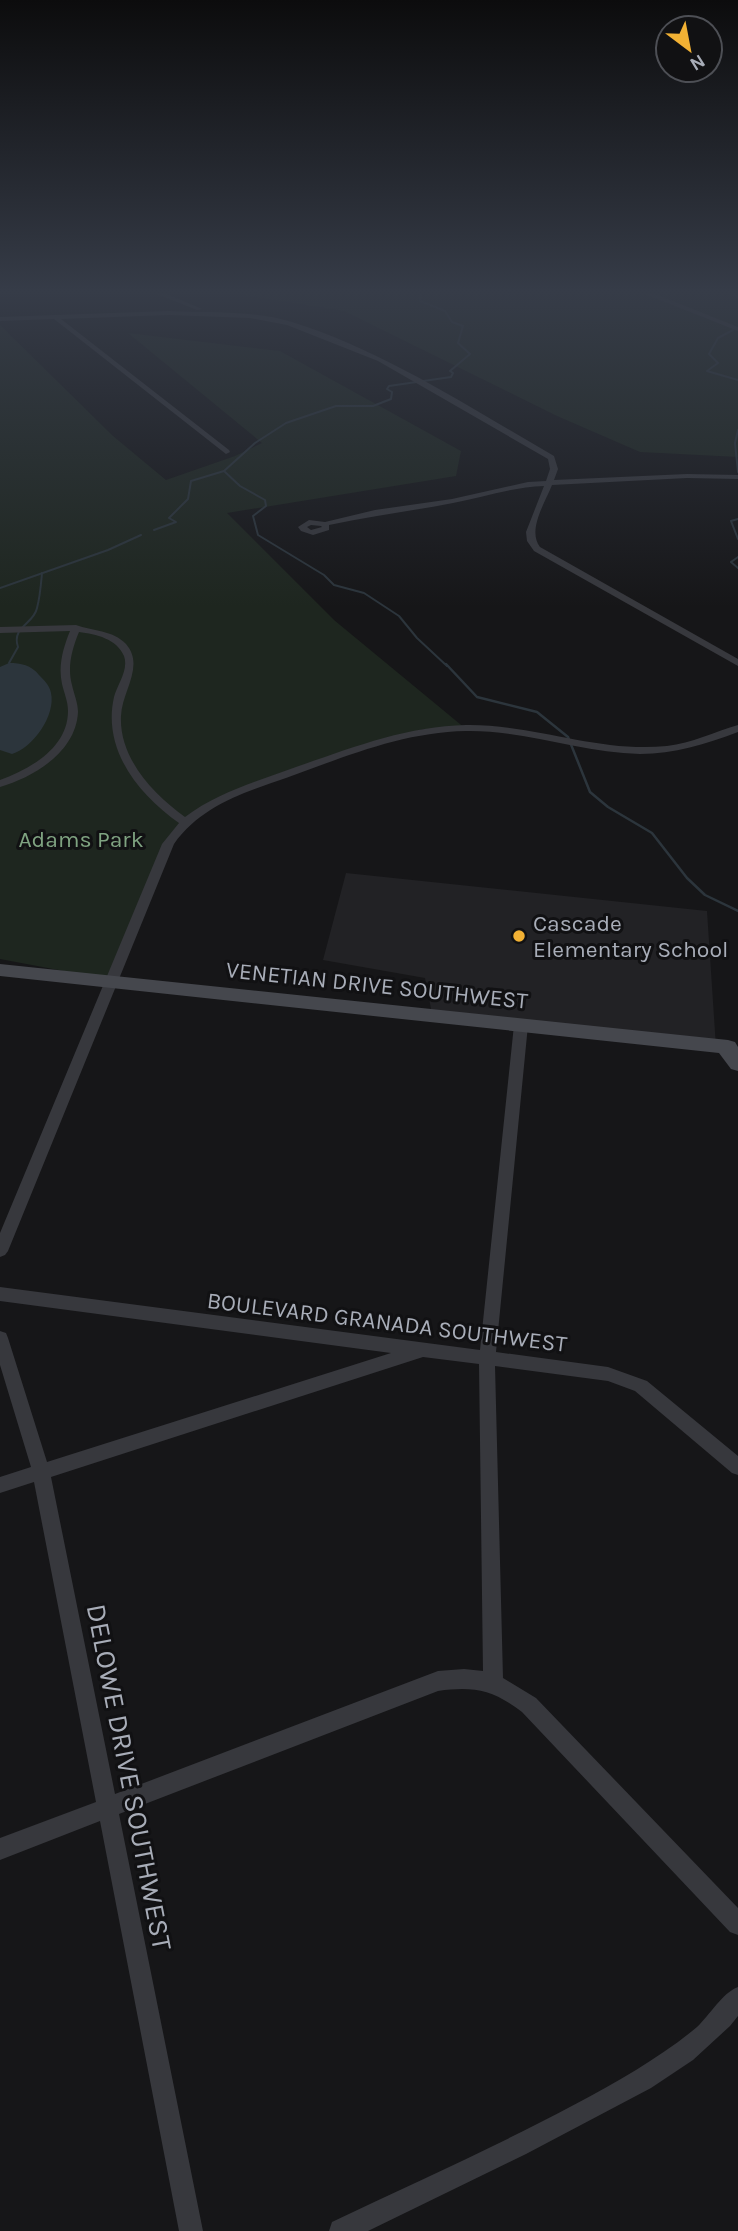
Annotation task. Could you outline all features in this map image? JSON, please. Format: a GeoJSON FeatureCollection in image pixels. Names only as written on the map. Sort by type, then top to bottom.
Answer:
{"type":"FeatureCollection","features":[{"type":"Feature","properties":{"kind":"street"},"geometry":{"type":"LineString","coordinates":[[158,398],[226,452]]}},
{"type":"Feature","properties":{"kind":"street"},"geometry":{"type":"LineString","coordinates":[[449,398],[544,452],[555,464],[551,482],[530,532],[531,541],[537,549],[716,653],[738,663]]}},
{"type":"Feature","properties":{"kind":"street"},"geometry":{"type":"LineString","coordinates":[[325,524],[374,512],[452,501],[509,487],[551,482],[687,476],[738,477]]}},
{"type":"Feature","properties":{"kind":"street"},"geometry":{"type":"LineString","coordinates":[[0,784],[32,771],[51,755],[65,738],[73,713],[65,679],[66,658],[69,642],[76,628]]}},
{"type":"Feature","properties":{"kind":"street"},"geometry":{"type":"LineString","coordinates":[[0,630],[76,628],[108,636],[127,652],[130,667],[116,713],[118,741],[136,774],[170,813],[185,822]]}},
{"type":"Feature","properties":{"kind":"street"},"geometry":{"type":"LineString","coordinates":[[0,1251],[168,844],[185,822],[207,806],[243,789],[375,744],[417,733],[450,729],[488,729],[641,751],[684,747],[738,728]]}},
{"type":"Feature","properties":{"kind":"street","name":"VENETIAN DRIVE SOUTHWEST"},"geometry":{"type":"LineString","coordinates":[[0,970],[521,1025],[735,1053]]}},
{"type":"Feature","properties":{"kind":"street"},"geometry":{"type":"LineString","coordinates":[[493,1682],[487,1357],[521,1025]]}},
{"type":"Feature","properties":{"kind":"street","name":"BOULEVARD GRANADA SOUTHWEST"},"geometry":{"type":"LineString","coordinates":[[0,1294],[487,1357],[624,1378],[641,1386],[738,1467]]}},
{"type":"Feature","properties":{"kind":"street","name":"DELOWE DRIVE SOUTHWEST"},"geometry":{"type":"LineString","coordinates":[[0,1338],[41,1472],[191,2231]]}},
{"type":"Feature","properties":{"kind":"street"},"geometry":{"type":"LineString","coordinates":[[0,1485],[425,1349]]}},
{"type":"Feature","properties":{"kind":"street"},"geometry":{"type":"LineString","coordinates":[[0,1849],[438,1681],[465,1677],[493,1682],[513,1692],[529,1705],[738,1924]]}},
{"type":"Feature","properties":{"kind":"street"},"geometry":{"type":"LineString","coordinates":[[341,2231],[544,2133],[660,2071],[722,2020],[738,1998]]}},
{"type":"Feature","properties":{"kind":"shaded area"},"geometry":{"type":"Polygon","coordinates":[[[9,663],[26,665],[33,669],[45,681],[52,702],[46,720],[35,738],[20,751],[12,754],[0,750],[0,667],[9,663]]]}},
{"type":"Feature","properties":{"kind":"shaded area","name":"Cascade Elementary School"},"geometry":{"type":"Polygon","coordinates":[[[346,873],[707,911],[716,1047],[433,1019],[425,978],[323,960],[346,873]]]}},
{"type":"Feature","properties":{"kind":"green space","name":"Adams Park"},"geometry":{"type":"Polygon","coordinates":[[[0,398],[74,398],[113,436],[166,480],[235,456],[262,443],[207,398],[365,398],[461,451],[456,476],[227,513],[334,620],[466,729],[424,729],[381,741],[212,804],[179,823],[106,979],[0,959],[0,398]]]}},
{"type":"Feature","properties":{"kind":"green space"},"geometry":{"type":"Polygon","coordinates":[[[521,398],[738,398],[738,457],[640,452],[521,398]]]}},
{"type":"Feature","properties":{"kind":"waterway"},"geometry":{"type":"LineString","coordinates":[[224,471],[255,443],[286,423],[336,406],[373,406],[391,398]]}},
{"type":"Feature","properties":{"kind":"waterway"},"geometry":{"type":"LineString","coordinates":[[738,430],[735,443],[738,472]]}},
{"type":"Feature","properties":{"kind":"waterway"},"geometry":{"type":"LineString","coordinates":[[154,530],[176,522],[169,518],[188,499],[191,481],[224,471]]}},
{"type":"Feature","properties":{"kind":"waterway"},"geometry":{"type":"LineString","coordinates":[[224,471],[240,486],[265,500],[266,506],[253,516],[258,535],[324,575],[334,585],[364,593],[399,616],[417,638],[447,666]]}},
{"type":"Feature","properties":{"kind":"waterway"},"geometry":{"type":"LineString","coordinates":[[738,519],[731,521],[738,539]]}},
{"type":"Feature","properties":{"kind":"waterway"},"geometry":{"type":"LineString","coordinates":[[42,573],[108,550],[141,535]]}},
{"type":"Feature","properties":{"kind":"waterway"},"geometry":{"type":"LineString","coordinates":[[738,557],[731,562],[738,568]]}},
{"type":"Feature","properties":{"kind":"waterway"},"geometry":{"type":"LineString","coordinates":[[0,588],[42,573]]}},
{"type":"Feature","properties":{"kind":"waterway"},"geometry":{"type":"LineString","coordinates":[[9,663],[18,647],[20,630],[35,613],[42,573]]}},
{"type":"Feature","properties":{"kind":"waterway"},"geometry":{"type":"LineString","coordinates":[[446,664],[477,697],[537,712],[568,737],[590,792],[608,807],[652,833],[687,878],[705,895],[738,911]]}},
{"type":"Feature","properties":{"kind":"place","name":"Cascade Elementary School"},"geometry":{"type":"Point","coordinates":[519,936]}}]}
